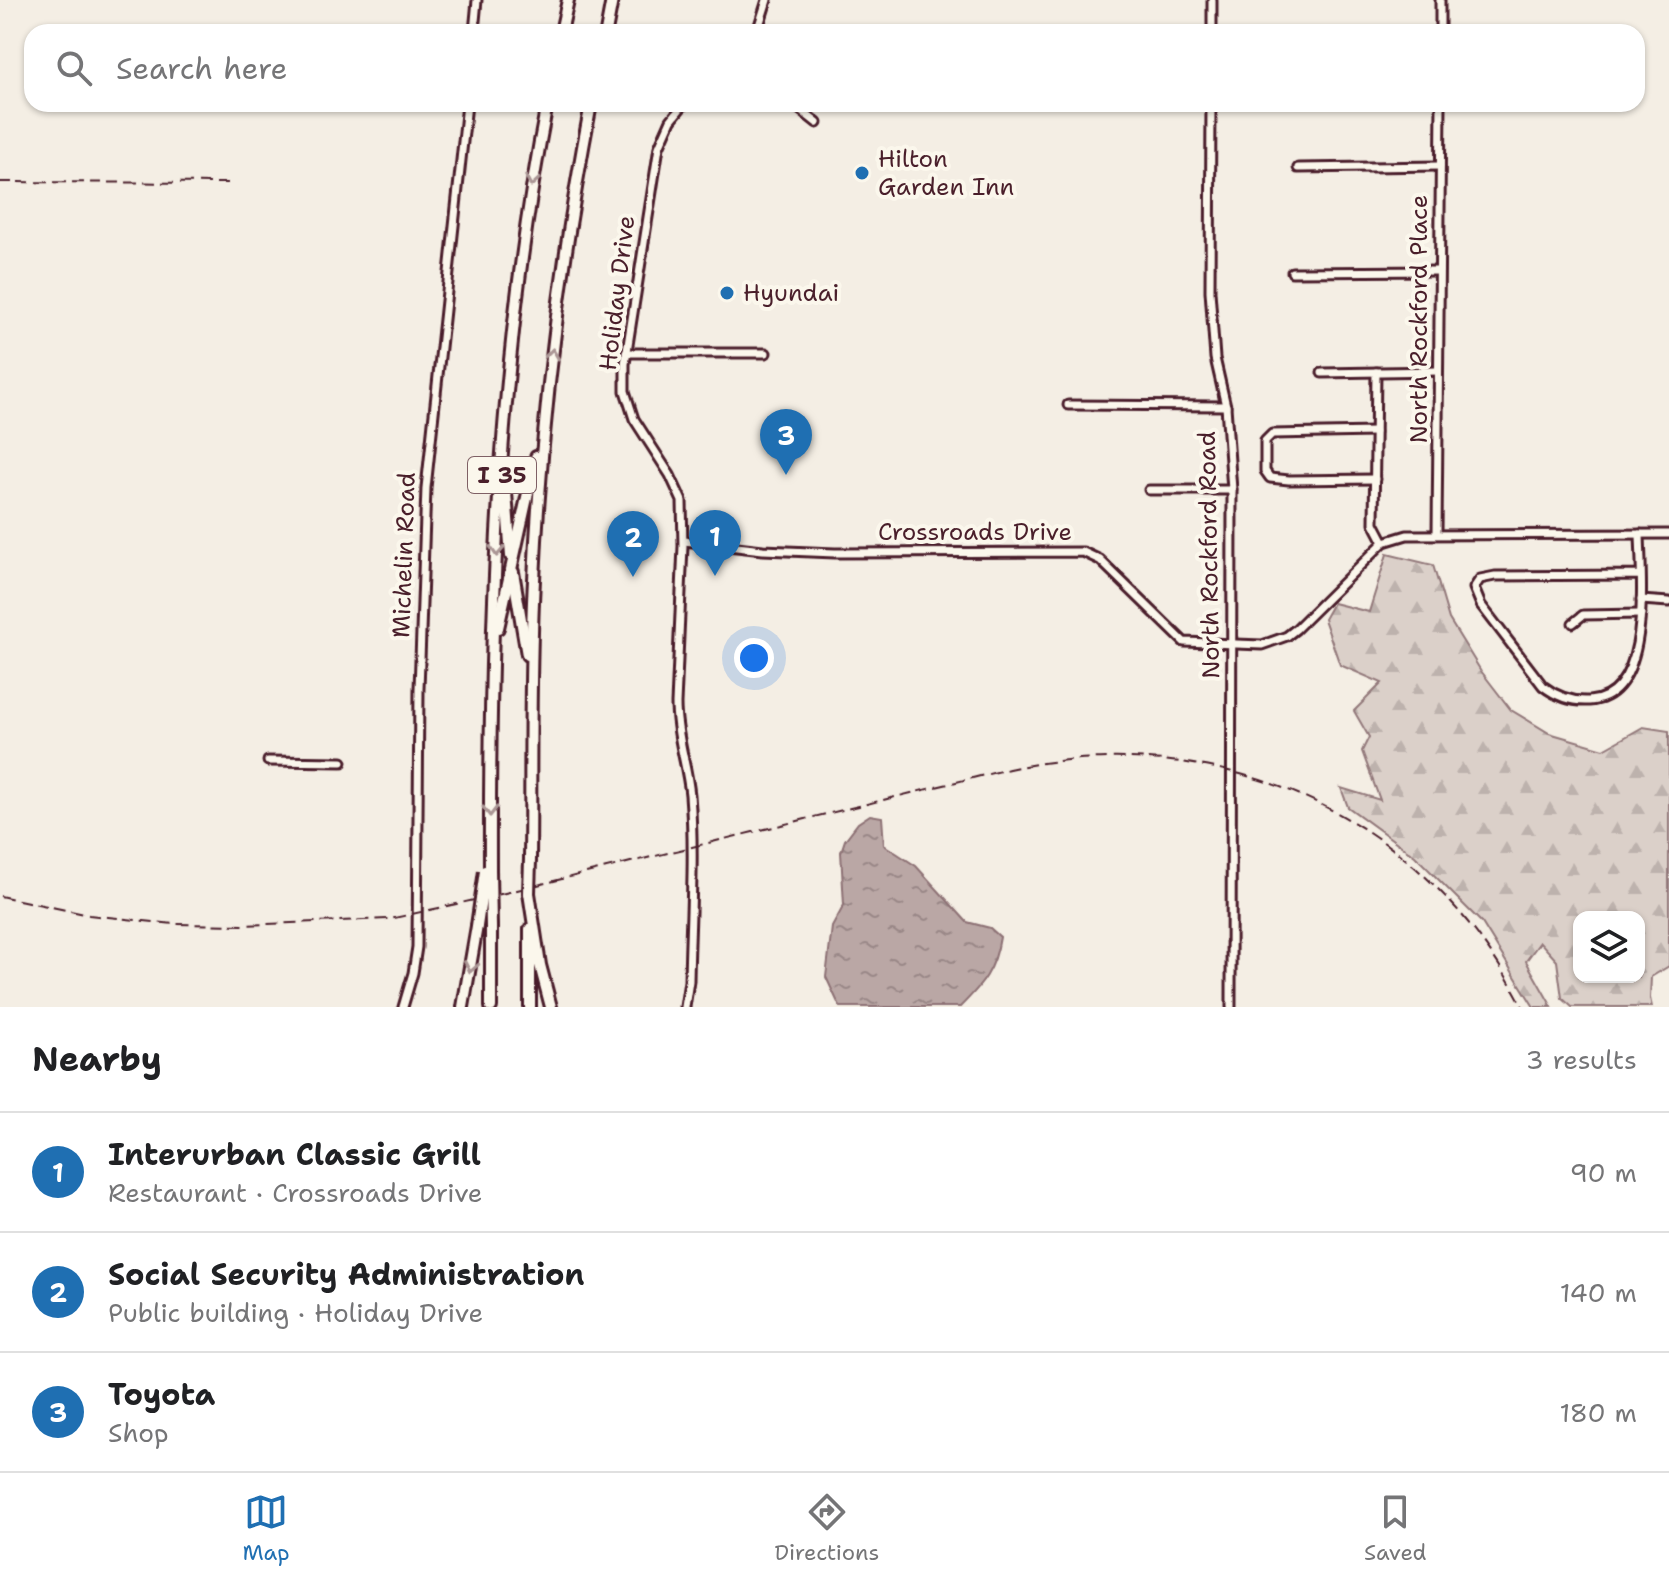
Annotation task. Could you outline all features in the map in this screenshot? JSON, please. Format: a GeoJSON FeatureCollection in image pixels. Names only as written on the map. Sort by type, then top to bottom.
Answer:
{"type":"FeatureCollection","features":[{"type":"Feature","properties":{"kind":"highway"},"geometry":{"type":"LineString","coordinates":[[563,24],[568,0]]}},
{"type":"Feature","properties":{"kind":"highway"},"geometry":{"type":"LineString","coordinates":[[608,24],[612,0]]}},
{"type":"Feature","properties":{"kind":"highway","name":"I 35"},"geometry":{"type":"LineString","coordinates":[[491,1007],[488,871],[491,662],[505,423],[525,226],[546,112]]}},
{"type":"Feature","properties":{"kind":"highway","name":"I 35"},"geometry":{"type":"LineString","coordinates":[[530,1007],[534,580],[546,406],[562,275],[590,112]]}},
{"type":"Feature","properties":{"kind":"highway"},"geometry":{"type":"LineString","coordinates":[[491,662],[546,406]]}},
{"type":"Feature","properties":{"kind":"highway"},"geometry":{"type":"LineString","coordinates":[[505,423],[505,489],[512,565],[531,672]]}},
{"type":"Feature","properties":{"kind":"highway"},"geometry":{"type":"LineString","coordinates":[[463,1007],[488,871]]}},
{"type":"Feature","properties":{"kind":"highway"},"geometry":{"type":"LineString","coordinates":[[532,915],[551,1007]]}},
{"type":"Feature","properties":{"kind":"street"},"geometry":{"type":"LineString","coordinates":[[475,24],[477,0]]}},
{"type":"Feature","properties":{"kind":"street"},"geometry":{"type":"LineString","coordinates":[[760,24],[767,0]]}},
{"type":"Feature","properties":{"kind":"street"},"geometry":{"type":"LineString","coordinates":[[1212,0],[1212,24]]}},
{"type":"Feature","properties":{"kind":"street"},"geometry":{"type":"LineString","coordinates":[[1440,0],[1440,24]]}},
{"type":"Feature","properties":{"kind":"street","name":"Michelin Road"},"geometry":{"type":"LineString","coordinates":[[403,1007],[417,947],[419,689],[426,488],[466,112]]}},
{"type":"Feature","properties":{"kind":"street","name":"Holiday Drive"},"geometry":{"type":"LineString","coordinates":[[678,112],[659,147],[626,353],[625,391],[643,436],[677,488],[684,518],[676,704],[677,732],[690,807],[689,981],[685,1007]]}},
{"type":"Feature","properties":{"kind":"street"},"geometry":{"type":"LineString","coordinates":[[803,112],[817,123]]}},
{"type":"Feature","properties":{"kind":"street","name":"North Rockford Road"},"geometry":{"type":"LineString","coordinates":[[1211,112],[1210,291],[1215,358],[1226,406],[1232,490],[1231,1007]]}},
{"type":"Feature","properties":{"kind":"street","name":"North Rockford Place"},"geometry":{"type":"LineString","coordinates":[[1437,534],[1441,112]]}},
{"type":"Feature","properties":{"kind":"street"},"geometry":{"type":"LineString","coordinates":[[1298,168],[1440,166]]}},
{"type":"Feature","properties":{"kind":"street"},"geometry":{"type":"LineString","coordinates":[[1292,272],[1439,271]]}},
{"type":"Feature","properties":{"kind":"street"},"geometry":{"type":"LineString","coordinates":[[626,353],[766,353]]}},
{"type":"Feature","properties":{"kind":"street"},"geometry":{"type":"LineString","coordinates":[[1322,373],[1438,371]]}},
{"type":"Feature","properties":{"kind":"street"},"geometry":{"type":"LineString","coordinates":[[1376,372],[1374,523],[1384,542],[1407,535],[1437,534],[1669,534]]}},
{"type":"Feature","properties":{"kind":"street"},"geometry":{"type":"LineString","coordinates":[[1068,405],[1226,406]]}},
{"type":"Feature","properties":{"kind":"street"},"geometry":{"type":"LineString","coordinates":[[1375,432],[1272,434],[1265,441],[1265,471],[1270,478],[1375,479]]}},
{"type":"Feature","properties":{"kind":"street"},"geometry":{"type":"LineString","coordinates":[[1149,490],[1232,490]]}},
{"type":"Feature","properties":{"kind":"street"},"geometry":{"type":"LineString","coordinates":[[1640,534],[1641,614],[1634,656],[1619,685],[1604,698],[1585,702],[1551,692],[1533,675],[1481,605],[1474,588],[1480,579],[1495,576],[1640,575]]}},
{"type":"Feature","properties":{"kind":"street","name":"Crossroads Drive"},"geometry":{"type":"LineString","coordinates":[[684,541],[763,550],[835,553],[1083,552],[1100,560],[1179,639],[1189,644],[1231,645],[1262,645],[1287,636],[1384,542]]}},
{"type":"Feature","properties":{"kind":"street"},"geometry":{"type":"LineString","coordinates":[[1641,600],[1669,602]]}},
{"type":"Feature","properties":{"kind":"street"},"geometry":{"type":"LineString","coordinates":[[1573,623],[1583,615],[1641,614]]}},
{"type":"Feature","properties":{"kind":"street"},"geometry":{"type":"LineString","coordinates":[[268,761],[342,762]]}},
{"type":"Feature","properties":{"kind":"green space"},"geometry":{"type":"Polygon","coordinates":[[[1387,554],[1433,565],[1449,619],[1481,671],[1511,710],[1549,733],[1604,749],[1643,727],[1669,731],[1669,966],[1651,977],[1652,1007],[1572,1007],[1562,998],[1557,961],[1540,942],[1526,961],[1552,1007],[1534,1007],[1482,923],[1415,856],[1348,807],[1341,788],[1380,800],[1362,751],[1369,737],[1354,711],[1382,683],[1340,665],[1324,619],[1333,603],[1369,612],[1387,554]]]}},
{"type":"Feature","properties":{"kind":"water"},"geometry":{"type":"Polygon","coordinates":[[[870,815],[882,817],[884,845],[916,866],[967,922],[990,928],[1000,937],[987,976],[960,1007],[840,1007],[826,977],[832,927],[844,905],[841,852],[845,840],[858,823],[870,815]]]}},
{"type":"Feature","properties":{"kind":"railway"},"geometry":{"type":"LineString","coordinates":[[0,182],[234,183]]}},
{"type":"Feature","properties":{"kind":"railway"},"geometry":{"type":"LineString","coordinates":[[0,896],[89,915],[173,924],[246,925],[390,919],[1009,769],[1088,759],[1165,760],[1238,774],[1308,798],[1372,834],[1430,881],[1481,939],[1523,1007]]}},
{"type":"Feature","properties":{"kind":"place","name":"Hilton Garden Inn"},"geometry":{"type":"Point","coordinates":[862,173]}},
{"type":"Feature","properties":{"kind":"place","name":"Hyundai"},"geometry":{"type":"Point","coordinates":[727,293]}},
{"type":"Feature","properties":{"kind":"place","name":"Toyota"},"geometry":{"type":"Point","coordinates":[786,475]}},
{"type":"Feature","properties":{"kind":"place","name":"Interurban Classic Grill"},"geometry":{"type":"Point","coordinates":[715,576]}},
{"type":"Feature","properties":{"kind":"place","name":"Social Security Administration"},"geometry":{"type":"Point","coordinates":[633,577]}}]}
